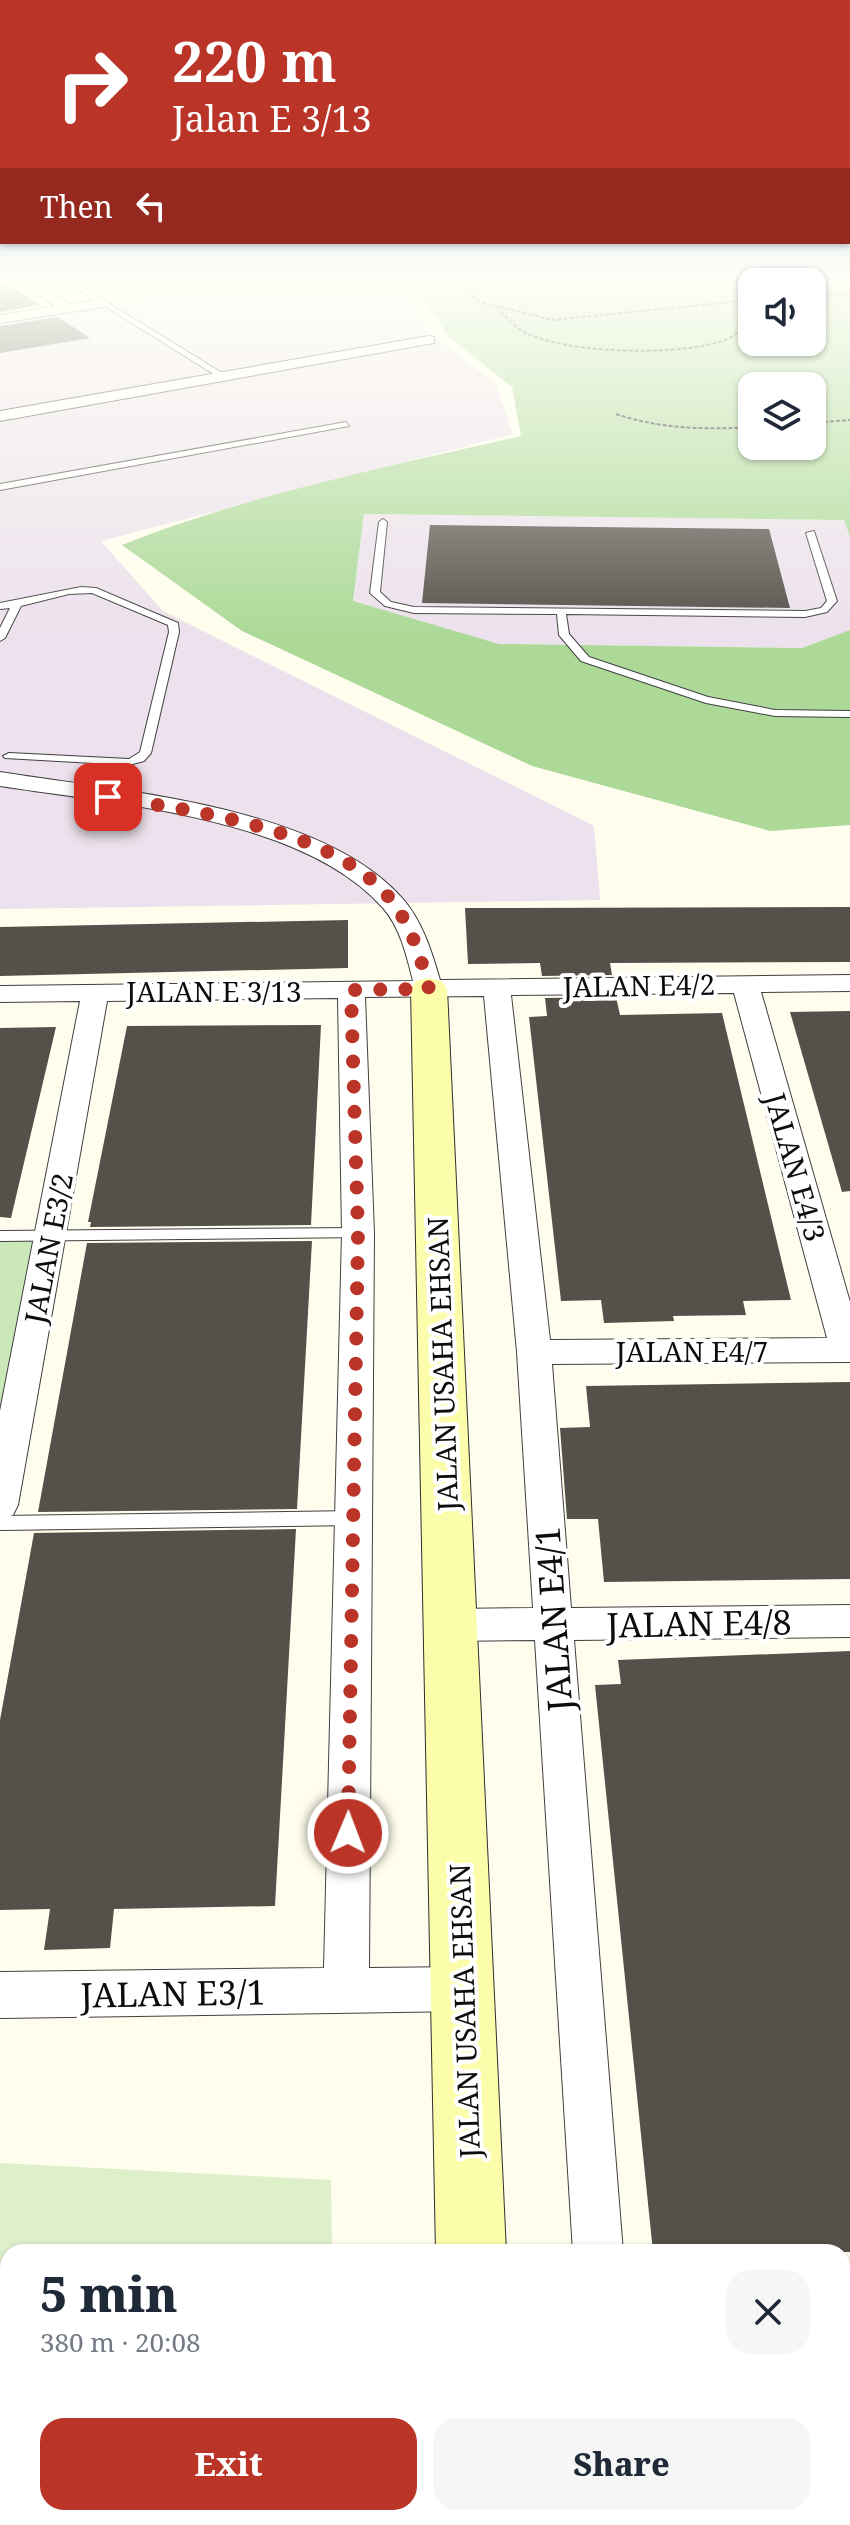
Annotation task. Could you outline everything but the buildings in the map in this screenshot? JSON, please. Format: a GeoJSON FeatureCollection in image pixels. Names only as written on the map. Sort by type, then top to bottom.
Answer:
{"type":"FeatureCollection","features":[{"type":"Feature","properties":{"kind":"street"},"geometry":{"type":"LineString","coordinates":[[0,416],[101,398]]}},
{"type":"Feature","properties":{"kind":"street","name":"JALAN USAHA EHSAN"},"geometry":{"type":"LineString","coordinates":[[0,779],[227,818],[299,840],[365,875],[393,903],[420,954],[429,989],[471,2244]]}},
{"type":"Feature","properties":{"kind":"street","name":"JALAN E4/2"},"geometry":{"type":"LineString","coordinates":[[429,989],[850,983]]}},
{"type":"Feature","properties":{"kind":"street","name":"JALAN E4/3"},"geometry":{"type":"LineString","coordinates":[[745,984],[849,1350]]}},
{"type":"Feature","properties":{"kind":"street","name":"JALAN E4/1"},"geometry":{"type":"LineString","coordinates":[[497,987],[534,1352],[597,2244]]}},
{"type":"Feature","properties":{"kind":"street","name":"JALAN E 3/13"},"geometry":{"type":"LineString","coordinates":[[0,994],[429,989]]}},
{"type":"Feature","properties":{"kind":"street"},"geometry":{"type":"LineString","coordinates":[[346,1990],[358,1233],[351,990]]}},
{"type":"Feature","properties":{"kind":"street","name":"JALAN E3/2"},"geometry":{"type":"LineString","coordinates":[[0,1505],[95,992]]}},
{"type":"Feature","properties":{"kind":"street","name":"JALAN E4/7"},"geometry":{"type":"LineString","coordinates":[[534,1352],[849,1350]]}},
{"type":"Feature","properties":{"kind":"street","name":"JALAN E4/8"},"geometry":{"type":"LineString","coordinates":[[451,1625],[850,1621]]}},
{"type":"Feature","properties":{"kind":"street","name":"JALAN E3/1"},"geometry":{"type":"LineString","coordinates":[[0,1995],[463,1989]]}},
{"type":"Feature","properties":{"kind":"lane"},"geometry":{"type":"LineString","coordinates":[[0,487],[346,424]]}},
{"type":"Feature","properties":{"kind":"lane"},"geometry":{"type":"LineString","coordinates":[[383,522],[375,593],[388,604],[414,610],[805,614],[824,610],[832,601],[811,533]]}},
{"type":"Feature","properties":{"kind":"lane"},"geometry":{"type":"LineString","coordinates":[[0,606],[16,606],[80,589],[93,590],[173,623],[174,632],[145,753],[140,759],[129,762],[9,756]]}},
{"type":"Feature","properties":{"kind":"lane"},"geometry":{"type":"LineString","coordinates":[[0,638],[16,606]]}},
{"type":"Feature","properties":{"kind":"lane"},"geometry":{"type":"LineString","coordinates":[[561,611],[564,635],[585,659],[706,700],[775,713],[850,714]]}},
{"type":"Feature","properties":{"kind":"lane"},"geometry":{"type":"LineString","coordinates":[[0,1236],[358,1233]]}},
{"type":"Feature","properties":{"kind":"lane"},"geometry":{"type":"LineString","coordinates":[[0,1523],[354,1518]]}},
{"type":"Feature","properties":{"kind":"path"},"geometry":{"type":"LineString","coordinates":[[616,414],[637,422],[684,430],[738,428]]}},
{"type":"Feature","properties":{"kind":"path"},"geometry":{"type":"LineString","coordinates":[[826,422],[850,420]]}},
{"type":"Feature","properties":{"kind":"shaded area"},"geometry":{"type":"Polygon","coordinates":[[[0,398],[501,398],[513,434],[101,541],[163,611],[594,826],[600,900],[0,909],[0,398]]]}},
{"type":"Feature","properties":{"kind":"shaded area"},"geometry":{"type":"Polygon","coordinates":[[[364,514],[844,520],[850,537],[850,630],[802,648],[499,644],[353,602],[364,514]]]}},
{"type":"Feature","properties":{"kind":"green space"},"geometry":{"type":"Polygon","coordinates":[[[514,398],[738,398],[738,460],[826,460],[826,398],[850,398],[850,537],[844,520],[364,514],[353,601],[499,644],[802,648],[850,630],[850,825],[770,831],[532,766],[242,631],[122,545],[269,496],[521,436],[514,398]]]}},
{"type":"Feature","properties":{"kind":"green space"},"geometry":{"type":"Polygon","coordinates":[[[0,1236],[50,1236],[0,1505],[0,1236]]]}},
{"type":"Feature","properties":{"kind":"green space"},"geometry":{"type":"Polygon","coordinates":[[[0,2163],[331,2180],[332,2244],[0,2244],[0,2163]]]}},
{"type":"Feature","properties":{"kind":"route"},"geometry":{"type":"LineString","coordinates":[[108,797],[227,818],[273,831],[326,852],[350,866],[377,886],[406,922],[420,954],[429,989],[351,990],[358,1233],[348,1833]]}}]}
